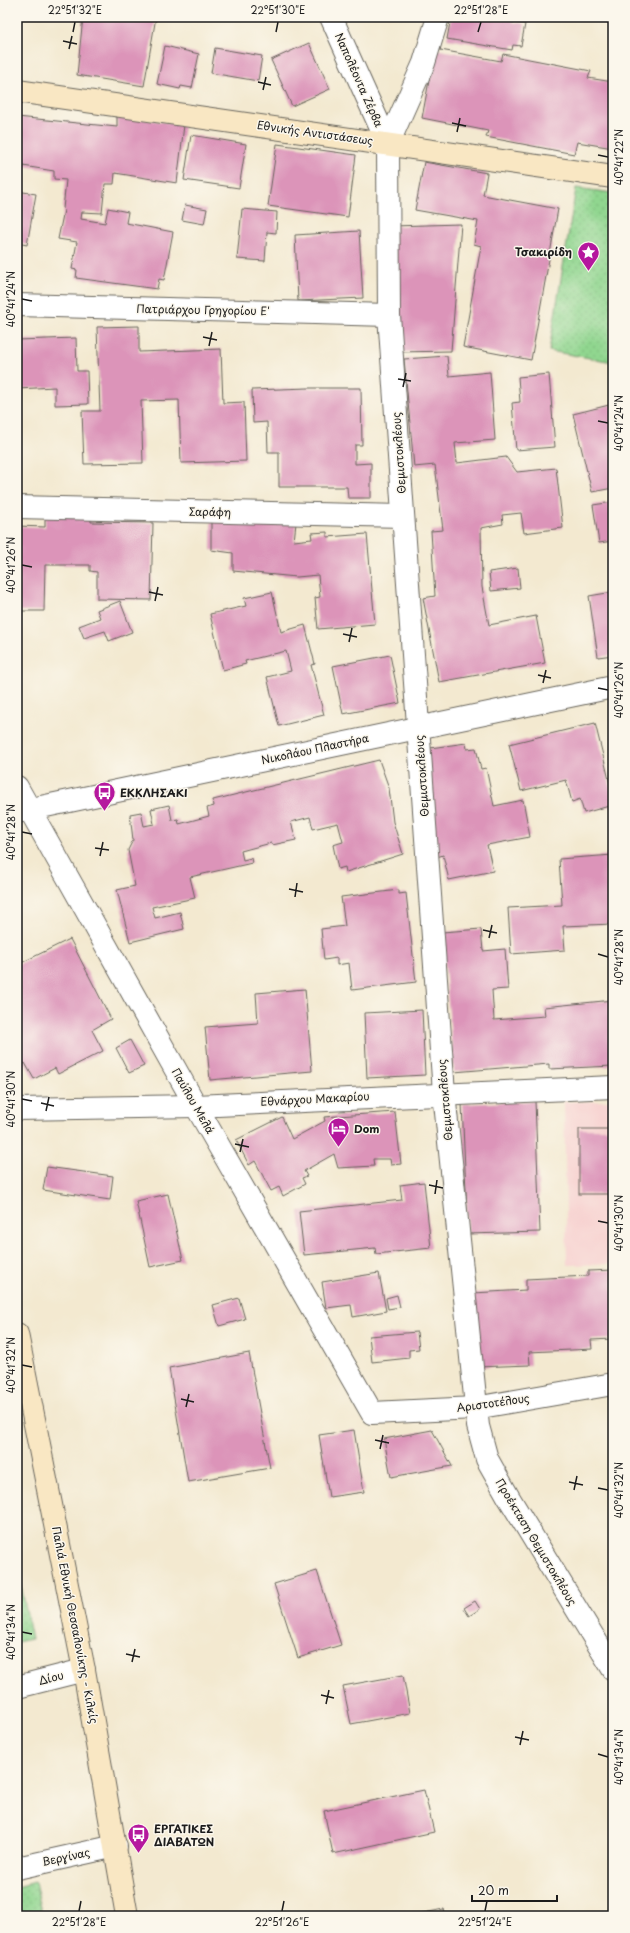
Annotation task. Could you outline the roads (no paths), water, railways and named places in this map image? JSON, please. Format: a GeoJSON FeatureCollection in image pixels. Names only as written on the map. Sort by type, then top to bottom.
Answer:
{"type":"FeatureCollection","features":[{"type":"Feature","properties":{"kind":"main road","name":"Εθνικής Αντιστάσεως"},"geometry":{"type":"LineString","coordinates":[[17,91],[613,177]]}},
{"type":"Feature","properties":{"kind":"main road","name":"Παλιά Εθνική Θεσσαλονίκης - Κιλκίς"},"geometry":{"type":"LineString","coordinates":[[17,1334],[84,1670],[116,1846],[127,1916]]}},
{"type":"Feature","properties":{"kind":"street","name":"Ναπολέοντα Ζέρβα"},"geometry":{"type":"LineString","coordinates":[[331,17],[388,144]]}},
{"type":"Feature","properties":{"kind":"street"},"geometry":{"type":"LineString","coordinates":[[388,144],[424,63],[438,17]]}},
{"type":"Feature","properties":{"kind":"street","name":"Θεμιστοκλέους"},"geometry":{"type":"LineString","coordinates":[[388,144],[389,315],[444,1093],[475,1408]]}},
{"type":"Feature","properties":{"kind":"street","name":"Πατριάρχου Γρηγορίου Ε'"},"geometry":{"type":"LineString","coordinates":[[17,305],[389,315]]}},
{"type":"Feature","properties":{"kind":"street","name":"Σαράφη"},"geometry":{"type":"LineString","coordinates":[[17,508],[403,516]]}},
{"type":"Feature","properties":{"kind":"street","name":"Νικολάου Πλαστήρα"},"geometry":{"type":"LineString","coordinates":[[23,811],[613,687]]}},
{"type":"Feature","properties":{"kind":"street","name":"Παύλου Μελά"},"geometry":{"type":"LineString","coordinates":[[17,787],[23,811],[196,1106],[372,1413]]}},
{"type":"Feature","properties":{"kind":"street","name":"Εθνάρχου Μακαρίου"},"geometry":{"type":"LineString","coordinates":[[17,1109],[196,1106],[444,1093],[613,1087]]}},
{"type":"Feature","properties":{"kind":"street","name":"Αριστοτέλους"},"geometry":{"type":"LineString","coordinates":[[372,1413],[475,1408],[613,1384]]}},
{"type":"Feature","properties":{"kind":"street","name":"Προέκταση Θεμιστοκλέους"},"geometry":{"type":"LineString","coordinates":[[475,1408],[487,1459],[509,1498],[613,1669]]}},
{"type":"Feature","properties":{"kind":"street","name":"Δίου"},"geometry":{"type":"LineString","coordinates":[[17,1687],[84,1670]]}},
{"type":"Feature","properties":{"kind":"street","name":"Βεργίνας"},"geometry":{"type":"LineString","coordinates":[[17,1868],[116,1846]]}},
{"type":"Feature","properties":{"kind":"place","name":"Τσακιρίδη"},"geometry":{"type":"Point","coordinates":[588,272]}},
{"type":"Feature","properties":{"kind":"place","name":"ΕΚΚΛΗΣΑΚΙ"},"geometry":{"type":"Point","coordinates":[105,812]}},
{"type":"Feature","properties":{"kind":"place","name":"Dom"},"geometry":{"type":"Point","coordinates":[339,1148]}},
{"type":"Feature","properties":{"kind":"place","name":"ΕΡΓΑΤΙΚΕΣ ΔΙΑΒΑΤΩΝ"},"geometry":{"type":"Point","coordinates":[138,1854]}}]}
